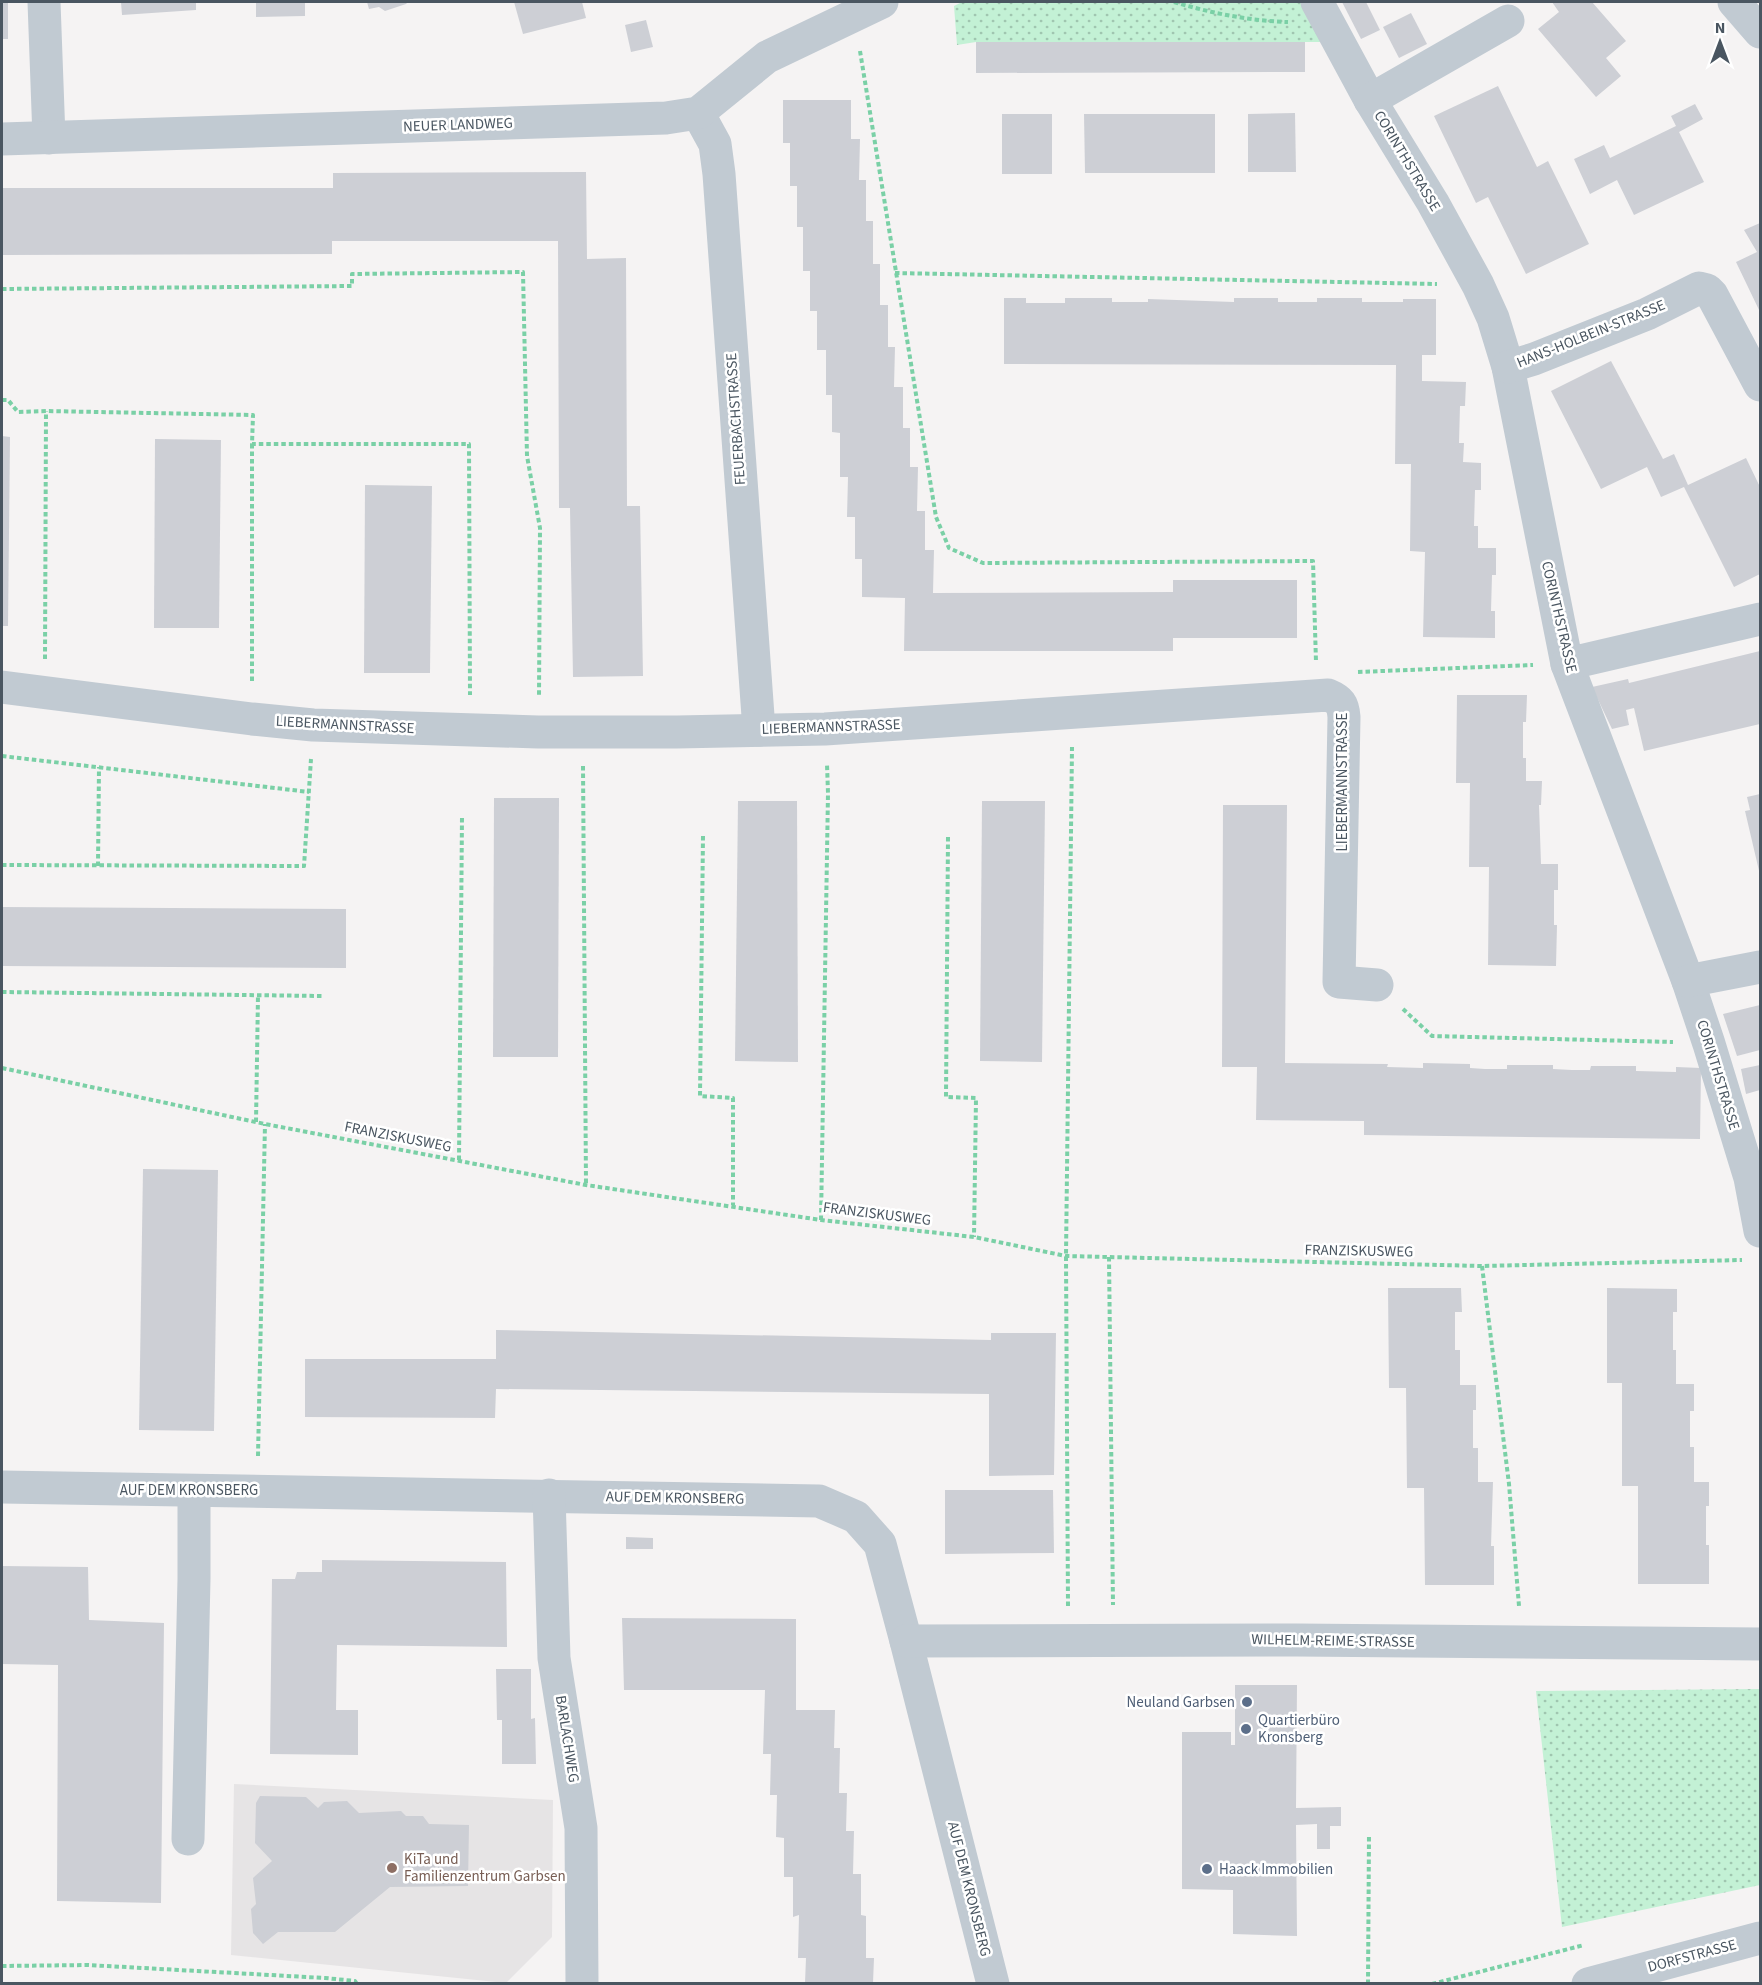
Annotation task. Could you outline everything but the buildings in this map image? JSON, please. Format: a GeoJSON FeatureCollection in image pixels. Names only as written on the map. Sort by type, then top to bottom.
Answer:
{"type":"FeatureCollection","features":[{"type":"Feature","properties":{"kind":"street"},"geometry":{"type":"LineString","coordinates":[[44,2],[49,138]]}},
{"type":"Feature","properties":{"kind":"street"},"geometry":{"type":"LineString","coordinates":[[1734,2],[1761,32]]}},
{"type":"Feature","properties":{"kind":"street"},"geometry":{"type":"LineString","coordinates":[[698,113],[767,57],[868,8]]}},
{"type":"Feature","properties":{"kind":"street","name":"CORINTHSTRASSE"},"geometry":{"type":"LineString","coordinates":[[1321,10],[1370,100],[1433,203],[1478,285],[1493,318],[1508,367],[1567,664],[1688,981],[1755,1177],[1755,1245]]}},
{"type":"Feature","properties":{"kind":"street","name":"CORINTHSTRASSE"},"geometry":{"type":"LineString","coordinates":[[1370,100],[1508,21]]}},
{"type":"Feature","properties":{"kind":"street","name":"NEUER LANDWEG"},"geometry":{"type":"LineString","coordinates":[[2,139],[666,118],[698,113]]}},
{"type":"Feature","properties":{"kind":"street","name":"FEUERBACHSTRASSE"},"geometry":{"type":"LineString","coordinates":[[698,113],[715,144],[719,174],[759,730]]}},
{"type":"Feature","properties":{"kind":"street","name":"HANS-HOLBEIN-STRASSE"},"geometry":{"type":"LineString","coordinates":[[1508,367],[1647,314],[1700,288],[1707,290],[1712,296],[1761,385]]}},
{"type":"Feature","properties":{"kind":"street"},"geometry":{"type":"LineString","coordinates":[[1567,664],[1761,619]]}},
{"type":"Feature","properties":{"kind":"street","name":"LIEBERMANNSTRASSE"},"geometry":{"type":"LineString","coordinates":[[2,687],[313,725],[538,732],[825,729],[1328,698],[1343,707],[1344,717],[1339,982],[1377,985]]}},
{"type":"Feature","properties":{"kind":"street"},"geometry":{"type":"LineString","coordinates":[[1688,981],[1761,967]]}},
{"type":"Feature","properties":{"kind":"street","name":"AUF DEM KRONSBERG"},"geometry":{"type":"LineString","coordinates":[[2,1487],[819,1501],[856,1517],[879,1544],[993,1983]]}},
{"type":"Feature","properties":{"kind":"street"},"geometry":{"type":"LineString","coordinates":[[188,1839],[194,1491]]}},
{"type":"Feature","properties":{"kind":"street","name":"BARLACHWEG"},"geometry":{"type":"LineString","coordinates":[[549,1495],[554,1658],[581,1828],[582,1983]]}},
{"type":"Feature","properties":{"kind":"street","name":"WILHELM-REIME-STRASSE"},"geometry":{"type":"LineString","coordinates":[[906,1641],[1761,1644]]}},
{"type":"Feature","properties":{"kind":"street","name":"DORFSTRASSE"},"geometry":{"type":"LineString","coordinates":[[1588,1983],[1761,1938]]}},
{"type":"Feature","properties":{"kind":"path"},"geometry":{"type":"LineString","coordinates":[[1174,2],[1217,13],[1270,22],[1307,23],[1321,10]]}},
{"type":"Feature","properties":{"kind":"path"},"geometry":{"type":"LineString","coordinates":[[868,8],[895,273],[936,517],[949,548],[983,563],[1313,561],[1328,698]]}},
{"type":"Feature","properties":{"kind":"path"},"geometry":{"type":"LineString","coordinates":[[2,289],[352,286],[352,274],[523,272],[527,456],[540,528],[538,732]]}},
{"type":"Feature","properties":{"kind":"path"},"geometry":{"type":"LineString","coordinates":[[895,273],[1478,285]]}},
{"type":"Feature","properties":{"kind":"path"},"geometry":{"type":"LineString","coordinates":[[2,400],[8,400],[18,412],[253,415],[252,719]]}},
{"type":"Feature","properties":{"kind":"path"},"geometry":{"type":"LineString","coordinates":[[45,692],[46,411]]}},
{"type":"Feature","properties":{"kind":"path"},"geometry":{"type":"LineString","coordinates":[[252,444],[469,444],[470,731]]}},
{"type":"Feature","properties":{"kind":"path"},"geometry":{"type":"LineString","coordinates":[[1328,698],[1359,671],[1567,664]]}},
{"type":"Feature","properties":{"kind":"path"},"geometry":{"type":"LineString","coordinates":[[2,865],[304,866],[313,725]]}},
{"type":"Feature","properties":{"kind":"path"},"geometry":{"type":"LineString","coordinates":[[2,756],[309,792]]}},
{"type":"Feature","properties":{"kind":"path"},"geometry":{"type":"LineString","coordinates":[[98,866],[99,767]]}},
{"type":"Feature","properties":{"kind":"path"},"geometry":{"type":"LineString","coordinates":[[1068,1640],[1066,1256],[1072,775]]}},
{"type":"Feature","properties":{"kind":"path"},"geometry":{"type":"LineString","coordinates":[[583,789],[586,1185]]}},
{"type":"Feature","properties":{"kind":"path"},"geometry":{"type":"LineString","coordinates":[[821,1220],[828,793]]}},
{"type":"Feature","properties":{"kind":"path"},"geometry":{"type":"LineString","coordinates":[[459,1160],[462,818]]}},
{"type":"Feature","properties":{"kind":"path"},"geometry":{"type":"LineString","coordinates":[[703,836],[700,1096],[733,1098],[733,1205]]}},
{"type":"Feature","properties":{"kind":"path"},"geometry":{"type":"LineString","coordinates":[[948,837],[946,1097],[976,1098],[974,1237]]}},
{"type":"Feature","properties":{"kind":"path"},"geometry":{"type":"LineString","coordinates":[[1377,985],[1432,1036],[1709,1044]]}},
{"type":"Feature","properties":{"kind":"path"},"geometry":{"type":"LineString","coordinates":[[2,992],[323,996]]}},
{"type":"Feature","properties":{"kind":"path"},"geometry":{"type":"LineString","coordinates":[[256,1122],[258,995]]}},
{"type":"Feature","properties":{"kind":"path","name":"FRANZISKUSWEG"},"geometry":{"type":"LineString","coordinates":[[2,1068],[265,1124],[586,1185],[733,1205],[821,1220],[974,1237],[1066,1256],[1482,1266],[1755,1245]]}},
{"type":"Feature","properties":{"kind":"path"},"geometry":{"type":"LineString","coordinates":[[257,1490],[265,1124]]}},
{"type":"Feature","properties":{"kind":"path"},"geometry":{"type":"LineString","coordinates":[[1109,1257],[1113,1640]]}},
{"type":"Feature","properties":{"kind":"path"},"geometry":{"type":"LineString","coordinates":[[1482,1266],[1509,1484],[1522,1643]]}},
{"type":"Feature","properties":{"kind":"path"},"geometry":{"type":"LineString","coordinates":[[1368,1983],[1369,1834]]}},
{"type":"Feature","properties":{"kind":"path"},"geometry":{"type":"LineString","coordinates":[[2,1966],[88,1965],[325,1978],[357,1983]]}},
{"type":"Feature","properties":{"kind":"shaded area","name":"KiTa und Familienzentrum Garbsen"},"geometry":{"type":"Polygon","coordinates":[[[234,1784],[553,1800],[552,1937],[506,1983],[231,1955],[234,1784]]]}},
{"type":"Feature","properties":{"kind":"green space"},"geometry":{"type":"Polygon","coordinates":[[[962,2],[1303,2],[1323,42],[976,42],[957,45],[954,6],[962,2]]]}},
{"type":"Feature","properties":{"kind":"green space"},"geometry":{"type":"Polygon","coordinates":[[[1760,1689],[1760,1885],[1562,1927],[1536,1691],[1760,1689]]]}},
{"type":"Feature","properties":{"kind":"place","name":"Neuland Garbsen"},"geometry":{"type":"Point","coordinates":[1247,1702]}},
{"type":"Feature","properties":{"kind":"place","name":"Quartierbüro Kronsberg"},"geometry":{"type":"Point","coordinates":[1246,1729]}},
{"type":"Feature","properties":{"kind":"place","name":"KiTa und Familienzentrum Garbsen"},"geometry":{"type":"Point","coordinates":[392,1868]}},
{"type":"Feature","properties":{"kind":"place","name":"Haack Immobilien"},"geometry":{"type":"Point","coordinates":[1207,1869]}}]}
